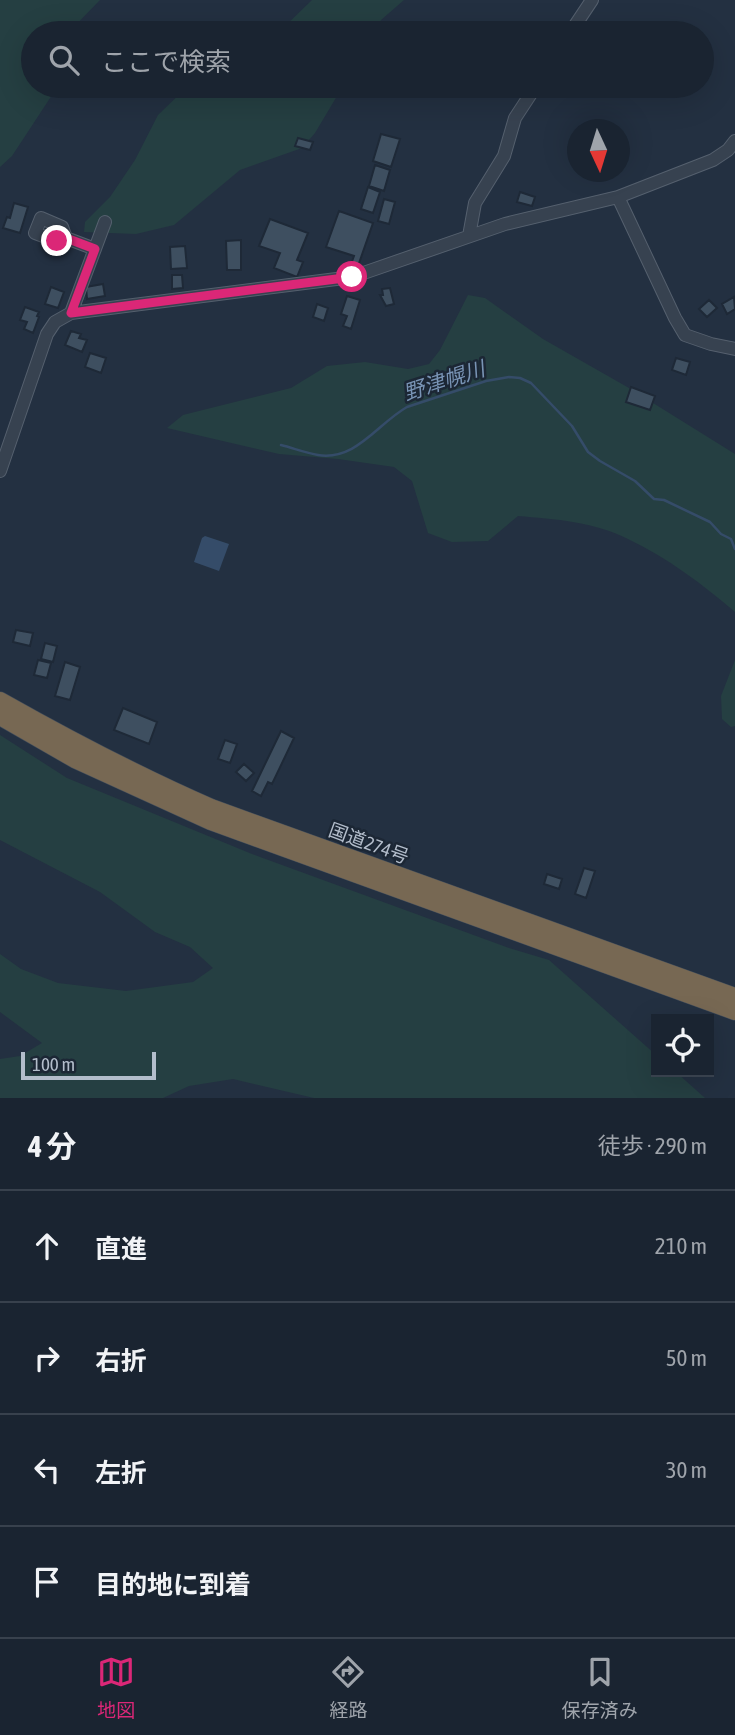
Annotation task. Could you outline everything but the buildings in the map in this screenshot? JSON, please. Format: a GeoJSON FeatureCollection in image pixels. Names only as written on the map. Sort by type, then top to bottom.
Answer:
{"type":"FeatureCollection","features":[{"type":"Feature","properties":{"kind":"highway","name":"国道274号"},"geometry":{"type":"LineString","coordinates":[[0,701],[81,747],[211,808],[735,997]]}},
{"type":"Feature","properties":{"kind":"highway","name":"国道274号"},"geometry":{"type":"LineString","coordinates":[[0,716],[75,759],[211,821],[735,1011]]}},
{"type":"Feature","properties":{"kind":"street"},"geometry":{"type":"LineString","coordinates":[[578,21],[592,0]]}},
{"type":"Feature","properties":{"kind":"street"},"geometry":{"type":"LineString","coordinates":[[469,236],[475,204],[504,156],[515,118],[528,98]]}},
{"type":"Feature","properties":{"kind":"street"},"geometry":{"type":"LineString","coordinates":[[0,471],[47,334],[55,322],[71,313],[352,277],[396,264],[505,224],[618,197],[713,160],[728,150],[735,141]]}},
{"type":"Feature","properties":{"kind":"street"},"geometry":{"type":"LineString","coordinates":[[618,197],[685,335],[735,349]]}},
{"type":"Feature","properties":{"kind":"street"},"geometry":{"type":"LineString","coordinates":[[71,313],[105,222]]}},
{"type":"Feature","properties":{"kind":"street"},"geometry":{"type":"LineString","coordinates":[[66,238],[95,249]]}},
{"type":"Feature","properties":{"kind":"green space"},"geometry":{"type":"Polygon","coordinates":[[[0,0],[100,0],[80,21],[21,21],[21,98],[50,98],[12,156],[0,167],[0,0]]]}},
{"type":"Feature","properties":{"kind":"green space"},"geometry":{"type":"Polygon","coordinates":[[[312,0],[404,0],[380,21],[290,21],[312,0]]]}},
{"type":"Feature","properties":{"kind":"green space"},"geometry":{"type":"Polygon","coordinates":[[[176,98],[336,98],[315,133],[302,148],[240,170],[174,225],[136,234],[84,232],[85,222],[110,197],[135,160],[158,115],[176,98]]]}},
{"type":"Feature","properties":{"kind":"green space"},"geometry":{"type":"Polygon","coordinates":[[[468,295],[485,298],[543,339],[629,388],[735,454],[735,612],[671,563],[615,533],[574,522],[518,516],[488,541],[452,542],[428,533],[412,481],[394,467],[279,454],[167,428],[183,415],[291,388],[327,366],[365,362],[408,369],[429,364],[440,350],[468,295]]]}},
{"type":"Feature","properties":{"kind":"green space"},"geometry":{"type":"Polygon","coordinates":[[[735,660],[735,726],[731,727],[722,719],[721,696],[735,660]]]}},
{"type":"Feature","properties":{"kind":"green space"},"geometry":{"type":"Polygon","coordinates":[[[0,735],[67,778],[252,854],[509,948],[549,960],[651,1051],[651,1077],[682,1077],[705,1098],[314,1098],[233,1079],[189,1086],[163,1098],[0,1098],[0,1059],[20,1056],[42,1043],[0,1012],[0,954],[21,969],[58,983],[126,991],[193,982],[213,968],[190,947],[155,932],[100,892],[0,840],[0,735]]]}},
{"type":"Feature","properties":{"kind":"water"},"geometry":{"type":"Polygon","coordinates":[[[205,536],[229,544],[219,571],[194,562],[205,536]]]}},
{"type":"Feature","properties":{"kind":"waterway","name":"野津幌川"},"geometry":{"type":"LineString","coordinates":[[281,445],[318,455],[344,452],[366,440],[407,407],[486,381],[520,378],[531,383],[572,426],[588,452],[635,481],[654,499],[664,500],[710,522],[721,534],[731,539],[735,549]]}},
{"type":"Feature","properties":{"kind":"route"},"geometry":{"type":"LineString","coordinates":[[57,241],[66,238],[95,249],[71,313],[352,277]]}}]}
